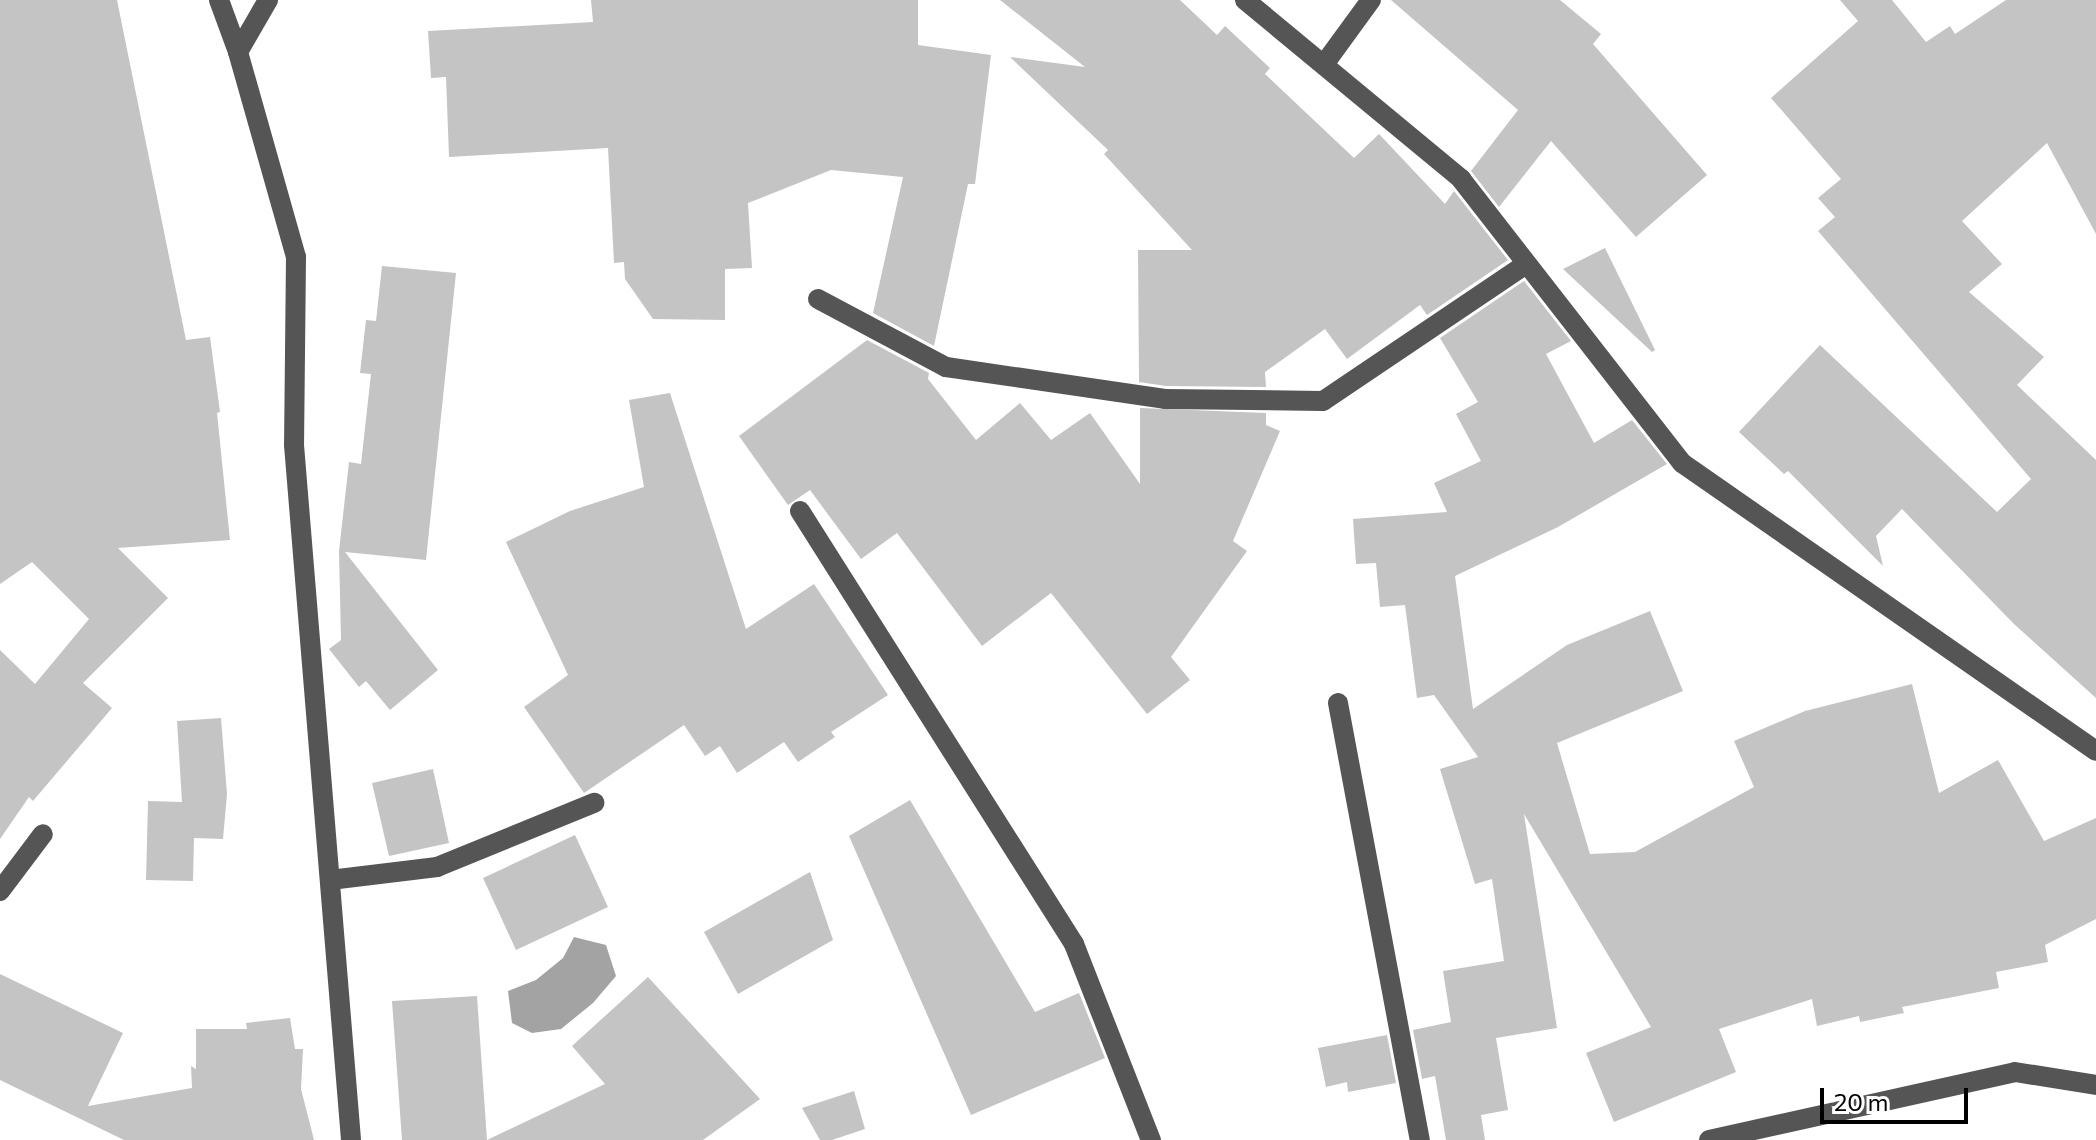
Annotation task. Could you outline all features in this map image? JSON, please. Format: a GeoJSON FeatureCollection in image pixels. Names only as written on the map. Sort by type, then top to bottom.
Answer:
{"type":"FeatureCollection","features":[{"type":"Feature","properties":{"kind":"street"},"geometry":{"type":"LineString","coordinates":[[219,0],[238,52],[296,257],[294,445],[351,1140]]}},
{"type":"Feature","properties":{"kind":"street"},"geometry":{"type":"LineString","coordinates":[[238,52],[268,0]]}},
{"type":"Feature","properties":{"kind":"street"},"geometry":{"type":"LineString","coordinates":[[1245,0],[1325,63],[1461,179],[1682,463],[2096,751]]}},
{"type":"Feature","properties":{"kind":"street"},"geometry":{"type":"LineString","coordinates":[[1325,63],[1371,0]]}},
{"type":"Feature","properties":{"kind":"street"},"geometry":{"type":"LineString","coordinates":[[818,299],[946,367],[1165,399],[1323,401],[1526,264]]}},
{"type":"Feature","properties":{"kind":"street"},"geometry":{"type":"LineString","coordinates":[[800,511],[1074,944],[1151,1140]]}},
{"type":"Feature","properties":{"kind":"street"},"geometry":{"type":"LineString","coordinates":[[1338,703],[1420,1140]]}},
{"type":"Feature","properties":{"kind":"street"},"geometry":{"type":"LineString","coordinates":[[330,880],[437,867],[594,803]]}},
{"type":"Feature","properties":{"kind":"street"},"geometry":{"type":"LineString","coordinates":[[0,891],[43,834]]}},
{"type":"Feature","properties":{"kind":"street"},"geometry":{"type":"LineString","coordinates":[[1709,1140],[2015,1072],[2096,1085]]}},
{"type":"Feature","properties":{"kind":"shaded area"},"geometry":{"type":"Polygon","coordinates":[[[574,937],[606,945],[616,976],[593,1003],[561,1029],[532,1033],[512,1023],[508,991],[536,980],[563,958],[574,937]]]}},
{"type":"Feature","properties":{"kind":"building"},"geometry":{"type":"Polygon","coordinates":[[[0,0],[117,0],[186,340],[210,337],[220,412],[217,413],[230,540],[118,548],[168,598],[83,683],[112,708],[33,801],[29,797],[0,839],[0,650],[35,684],[89,619],[32,562],[0,584],[0,0]]]}},
{"type":"Feature","properties":{"kind":"building"},"geometry":{"type":"Polygon","coordinates":[[[591,0],[918,0],[918,45],[991,55],[975,184],[968,184],[934,346],[873,313],[903,177],[831,170],[748,203],[752,268],[725,269],[725,320],[653,319],[625,279],[624,262],[614,263],[608,148],[449,157],[446,77],[431,78],[428,31],[593,22],[591,0]]]}},
{"type":"Feature","properties":{"kind":"building"},"geometry":{"type":"Polygon","coordinates":[[[1000,0],[1180,0],[1217,35],[1225,26],[1270,68],[1265,74],[1354,158],[1379,134],[1445,204],[1454,191],[1508,260],[1427,315],[1420,305],[1347,359],[1325,329],[1265,372],[1266,387],[1166,386],[1139,382],[1138,250],[1192,250],[1104,154],[1108,150],[1010,57],[1085,67],[1000,0]]]}},
{"type":"Feature","properties":{"kind":"building"},"geometry":{"type":"Polygon","coordinates":[[[1391,0],[1560,0],[1601,34],[1593,44],[1707,175],[1636,237],[1551,141],[1499,207],[1471,171],[1518,110],[1391,0]]]}},
{"type":"Feature","properties":{"kind":"building"},"geometry":{"type":"Polygon","coordinates":[[[1840,0],[1892,0],[1926,42],[1950,26],[1955,34],[2006,0],[2096,0],[2096,234],[2047,143],[1962,221],[2002,264],[1969,292],[2044,357],[2017,385],[2096,460],[2096,698],[2014,624],[1902,509],[1876,536],[1883,566],[1788,471],[1784,474],[1739,432],[1820,345],[1997,512],[2031,479],[1818,231],[1835,217],[1818,198],[1841,179],[1771,98],[1858,21],[1840,0]]]}},
{"type":"Feature","properties":{"kind":"building"},"geometry":{"type":"Polygon","coordinates":[[[1605,248],[1655,350],[1652,352],[1563,269],[1605,248]]]}},
{"type":"Feature","properties":{"kind":"building"},"geometry":{"type":"Polygon","coordinates":[[[382,266],[456,273],[426,560],[345,552],[438,670],[390,710],[366,681],[359,687],[329,649],[341,640],[339,551],[349,462],[361,464],[371,374],[360,373],[366,320],[376,321],[382,266]]]}},
{"type":"Feature","properties":{"kind":"building"},"geometry":{"type":"Polygon","coordinates":[[[1524,281],[1571,341],[1546,354],[1594,443],[1632,420],[1667,464],[1558,527],[1455,576],[1473,709],[1567,645],[1650,611],[1683,691],[1557,743],[1590,854],[1635,852],[1754,787],[1734,741],[1805,711],[1912,684],[1939,793],[1998,760],[2044,841],[2096,818],[2096,919],[2045,945],[2048,962],[1996,972],[1999,988],[1902,1007],[1904,1013],[1860,1022],[1859,1016],[1817,1026],[1812,999],[1719,1029],[1736,1072],[1614,1122],[1586,1053],[1651,1027],[1524,814],[1557,1028],[1496,1038],[1508,1110],[1481,1115],[1485,1140],[1446,1140],[1435,1076],[1422,1079],[1413,1030],[1451,1022],[1443,971],[1504,961],[1492,879],[1475,884],[1440,769],[1478,757],[1434,695],[1417,698],[1405,605],[1380,607],[1376,563],[1356,564],[1353,519],[1447,512],[1434,483],[1481,461],[1456,414],[1478,402],[1440,338],[1524,281]]]}},
{"type":"Feature","properties":{"kind":"building"},"geometry":{"type":"Polygon","coordinates":[[[867,340],[929,373],[928,379],[976,440],[1020,403],[1051,440],[1090,413],[1140,484],[1140,408],[1266,413],[1266,425],[1280,431],[1233,541],[1247,551],[1171,657],[1190,680],[1147,714],[1051,593],[982,646],[897,533],[861,559],[810,490],[788,505],[739,436],[867,340]]]}},
{"type":"Feature","properties":{"kind":"building"},"geometry":{"type":"Polygon","coordinates":[[[670,393],[746,629],[814,584],[888,695],[831,732],[835,737],[798,762],[784,742],[737,773],[720,746],[705,756],[684,725],[584,793],[524,707],[568,675],[506,542],[570,511],[644,487],[629,400],[670,393]]]}},
{"type":"Feature","properties":{"kind":"building"},"geometry":{"type":"Polygon","coordinates":[[[221,718],[227,794],[223,839],[194,838],[193,881],[146,880],[148,801],[182,802],[177,721],[221,718]]]}},
{"type":"Feature","properties":{"kind":"building"},"geometry":{"type":"Polygon","coordinates":[[[433,769],[449,843],[389,856],[372,783],[433,769]]]}},
{"type":"Feature","properties":{"kind":"building"},"geometry":{"type":"Polygon","coordinates":[[[910,800],[1035,1012],[1079,993],[1105,1058],[971,1115],[849,836],[910,800]]]}},
{"type":"Feature","properties":{"kind":"building"},"geometry":{"type":"Polygon","coordinates":[[[575,835],[608,907],[516,950],[483,878],[575,835]]]}},
{"type":"Feature","properties":{"kind":"building"},"geometry":{"type":"Polygon","coordinates":[[[810,872],[833,940],[738,994],[704,932],[810,872]]]}},
{"type":"Feature","properties":{"kind":"building"},"geometry":{"type":"Polygon","coordinates":[[[0,974],[123,1033],[88,1106],[192,1088],[191,1066],[196,1069],[196,1029],[247,1029],[246,1023],[290,1018],[295,1049],[303,1049],[301,1089],[314,1140],[124,1140],[0,1080],[0,974]]]}},
{"type":"Feature","properties":{"kind":"building"},"geometry":{"type":"Polygon","coordinates":[[[648,977],[760,1099],[703,1140],[487,1140],[605,1084],[572,1046],[648,977]]]}},
{"type":"Feature","properties":{"kind":"building"},"geometry":{"type":"Polygon","coordinates":[[[477,996],[487,1140],[402,1140],[392,1001],[477,996]]]}},
{"type":"Feature","properties":{"kind":"building"},"geometry":{"type":"Polygon","coordinates":[[[1387,1035],[1396,1083],[1348,1092],[1347,1082],[1326,1087],[1318,1048],[1387,1035]]]}},
{"type":"Feature","properties":{"kind":"building"},"geometry":{"type":"Polygon","coordinates":[[[854,1091],[865,1129],[832,1140],[820,1140],[802,1108],[854,1091]]]}}]}
